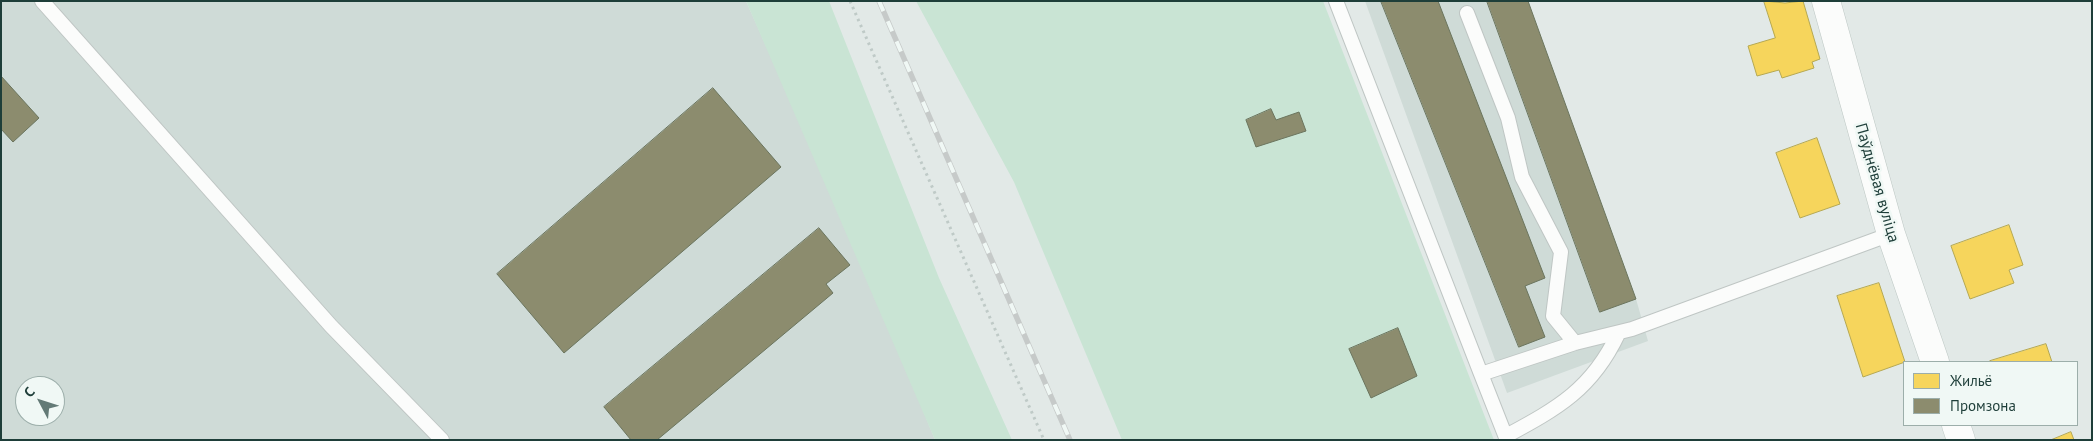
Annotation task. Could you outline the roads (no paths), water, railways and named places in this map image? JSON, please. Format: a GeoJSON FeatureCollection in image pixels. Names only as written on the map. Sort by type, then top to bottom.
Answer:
{"type":"FeatureCollection","features":[{"type":"Feature","properties":{"kind":"street","name":"Паўднёвая вуліца"},"geometry":{"type":"LineString","coordinates":[[1826,1],[1891,234],[1934,361]]}},
{"type":"Feature","properties":{"kind":"street"},"geometry":{"type":"LineString","coordinates":[[1956,426],[1961,440]]}},
{"type":"Feature","properties":{"kind":"lane"},"geometry":{"type":"LineString","coordinates":[[42,1],[331,326],[442,440]]}},
{"type":"Feature","properties":{"kind":"lane"},"geometry":{"type":"LineString","coordinates":[[1336,1],[1507,438],[1566,402],[1608,355],[1618,334]]}},
{"type":"Feature","properties":{"kind":"lane"},"geometry":{"type":"LineString","coordinates":[[1467,13],[1508,118],[1522,177],[1561,252],[1553,316],[1575,343]]}},
{"type":"Feature","properties":{"kind":"lane"},"geometry":{"type":"LineString","coordinates":[[1481,374],[1575,343],[1618,334],[1891,234]]}},
{"type":"Feature","properties":{"kind":"railway"},"geometry":{"type":"LineString","coordinates":[[879,1],[1070,440]]}}]}
